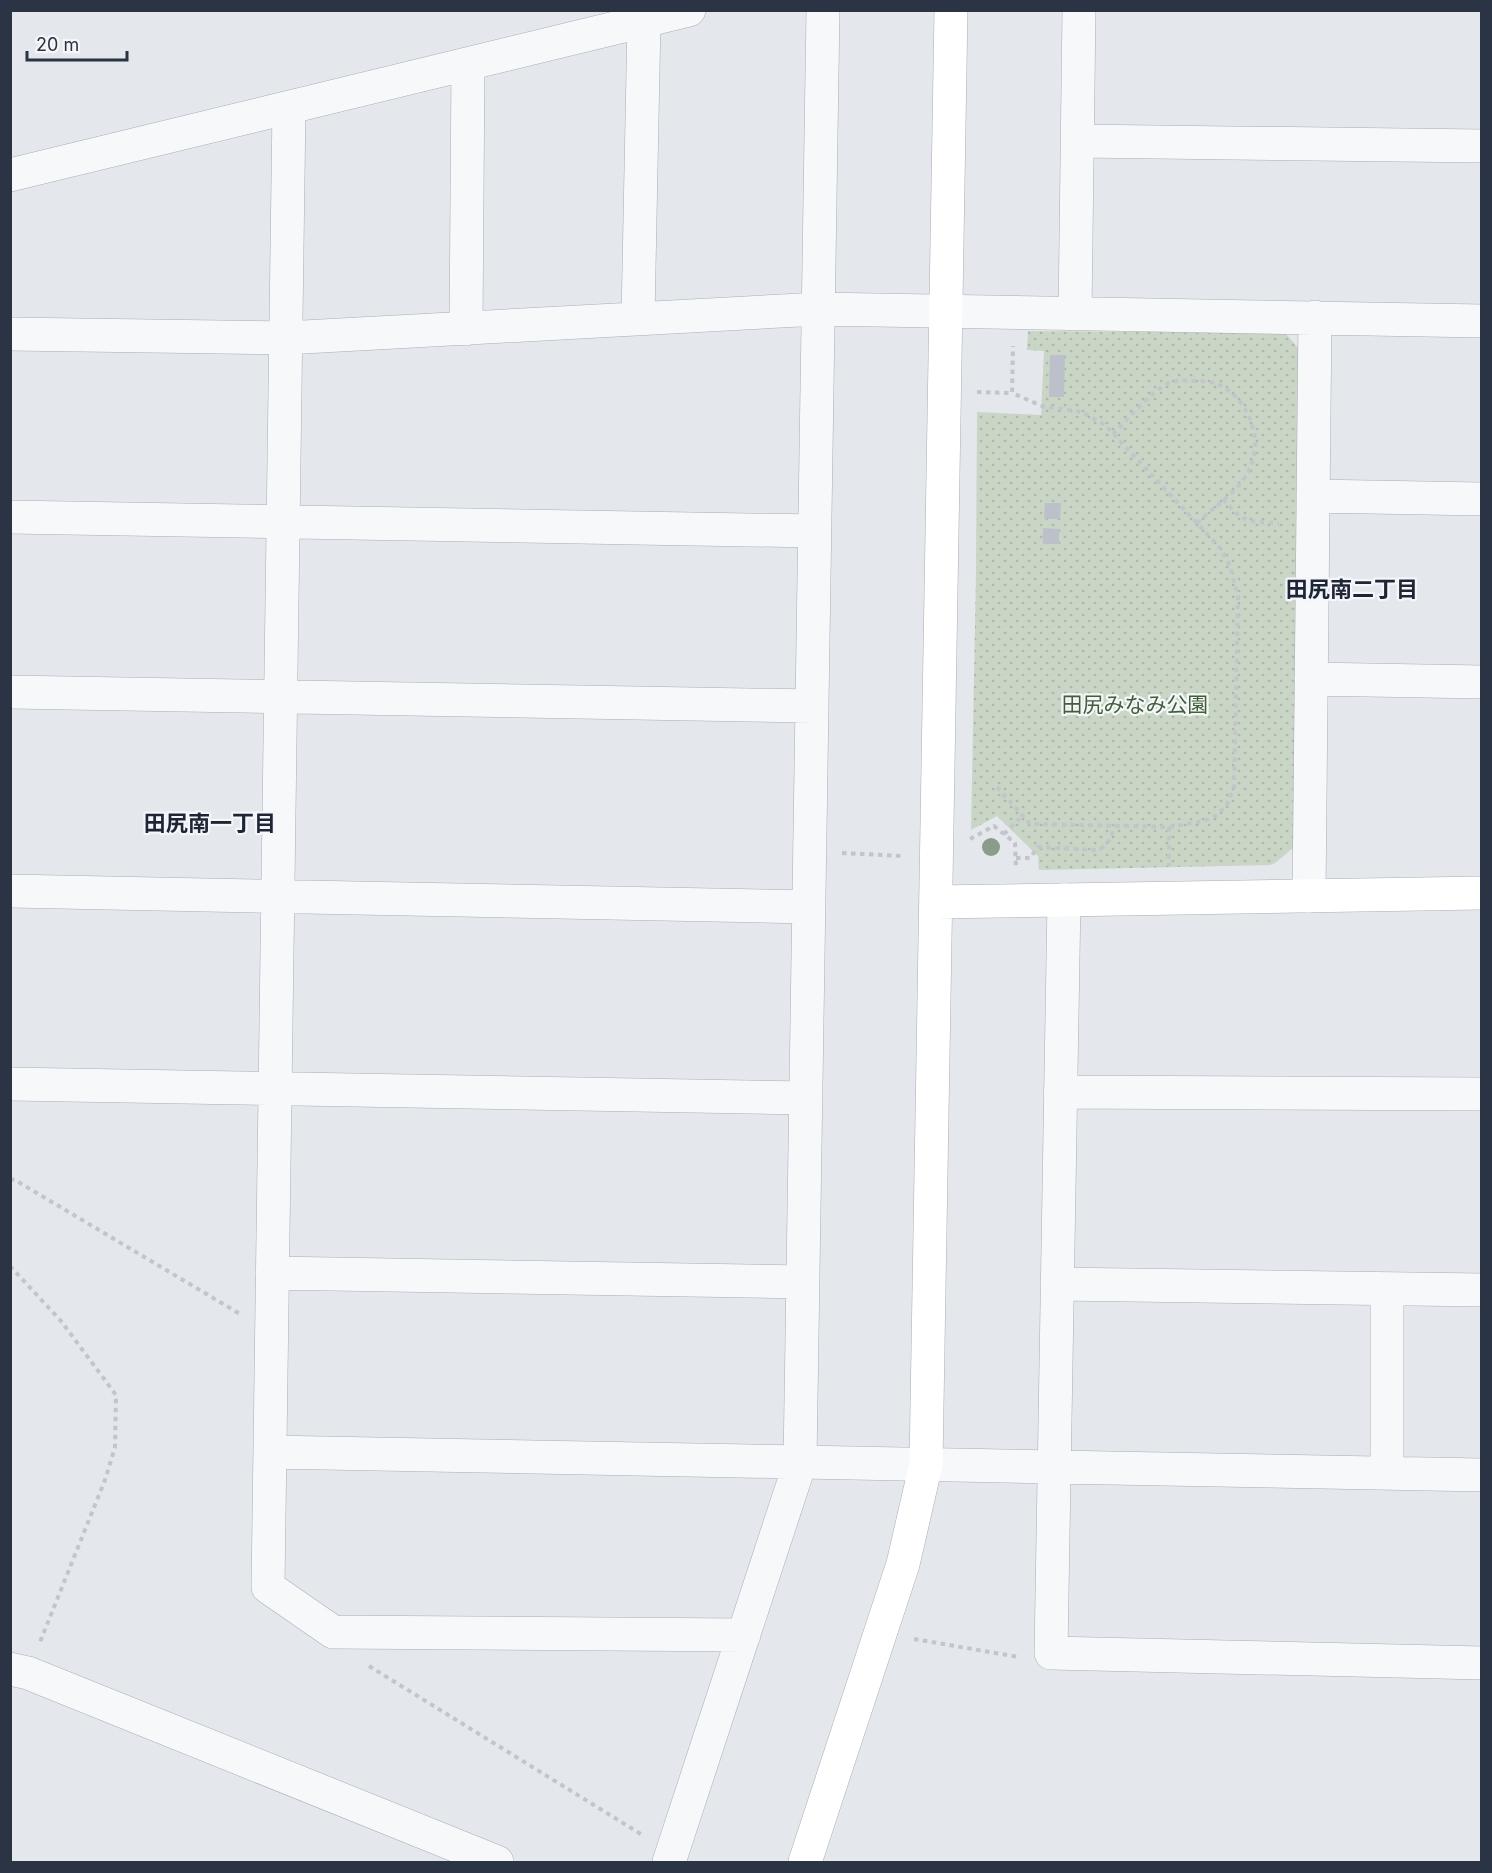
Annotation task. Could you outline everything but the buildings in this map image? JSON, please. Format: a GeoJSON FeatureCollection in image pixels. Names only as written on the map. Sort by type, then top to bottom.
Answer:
{"type":"FeatureCollection","features":[{"type":"Feature","properties":{"kind":"street"},"geometry":{"type":"LineString","coordinates":[[10,175],[689,10]]}},
{"type":"Feature","properties":{"kind":"street"},"geometry":{"type":"LineString","coordinates":[[671,1858],[801,1463],[824,10]]}},
{"type":"Feature","properties":{"kind":"street"},"geometry":{"type":"LineString","coordinates":[[805,1863],[903,1564],[926,1464],[951,10]]}},
{"type":"Feature","properties":{"kind":"street"},"geometry":{"type":"LineString","coordinates":[[1075,314],[1079,10]]}},
{"type":"Feature","properties":{"kind":"street"},"geometry":{"type":"LineString","coordinates":[[638,318],[644,21]]}},
{"type":"Feature","properties":{"kind":"street"},"geometry":{"type":"LineString","coordinates":[[466,329],[468,64]]}},
{"type":"Feature","properties":{"kind":"street"},"geometry":{"type":"LineString","coordinates":[[289,108],[268,1587],[333,1632],[744,1635]]}},
{"type":"Feature","properties":{"kind":"street"},"geometry":{"type":"LineString","coordinates":[[1078,141],[1482,146]]}},
{"type":"Feature","properties":{"kind":"street"},"geometry":{"type":"LineString","coordinates":[[10,334],[285,338],[819,309],[1482,321]]}},
{"type":"Feature","properties":{"kind":"street"},"geometry":{"type":"LineString","coordinates":[[1309,896],[1315,318]]}},
{"type":"Feature","properties":{"kind":"street"},"geometry":{"type":"LineString","coordinates":[[1313,510],[1482,500]]}},
{"type":"Feature","properties":{"kind":"street"},"geometry":{"type":"LineString","coordinates":[[10,517],[814,531]]}},
{"type":"Feature","properties":{"kind":"street"},"geometry":{"type":"LineString","coordinates":[[1311,679],[1482,682]]}},
{"type":"Feature","properties":{"kind":"street"},"geometry":{"type":"LineString","coordinates":[[10,692],[812,706]]}},
{"type":"Feature","properties":{"kind":"street"},"geometry":{"type":"LineString","coordinates":[[10,891],[809,907]]}},
{"type":"Feature","properties":{"kind":"street"},"geometry":{"type":"LineString","coordinates":[[936,902],[1482,893]]}},
{"type":"Feature","properties":{"kind":"street"},"geometry":{"type":"LineString","coordinates":[[1064,900],[1051,1653],[1482,1663]]}},
{"type":"Feature","properties":{"kind":"street"},"geometry":{"type":"LineString","coordinates":[[10,1084],[806,1098]]}},
{"type":"Feature","properties":{"kind":"street"},"geometry":{"type":"LineString","coordinates":[[1060,1092],[1482,1094]]}},
{"type":"Feature","properties":{"kind":"street"},"geometry":{"type":"LineString","coordinates":[[272,1273],[804,1282]]}},
{"type":"Feature","properties":{"kind":"street"},"geometry":{"type":"LineString","coordinates":[[1057,1284],[1482,1290]]}},
{"type":"Feature","properties":{"kind":"street"},"geometry":{"type":"LineString","coordinates":[[1387,1473],[1388,1289]]}},
{"type":"Feature","properties":{"kind":"street"},"geometry":{"type":"LineString","coordinates":[[270,1452],[1482,1475]]}},
{"type":"Feature","properties":{"kind":"street"},"geometry":{"type":"LineString","coordinates":[[19,1671],[496,1863]]}},
{"type":"Feature","properties":{"kind":"path"},"geometry":{"type":"LineString","coordinates":[[1012,393],[1014,312]]}},
{"type":"Feature","properties":{"kind":"path"},"geometry":{"type":"LineString","coordinates":[[1113,434],[1161,387],[1168,383],[1177,380],[1206,382],[1216,384],[1233,394],[1252,423],[1255,438],[1254,453],[1246,476],[1197,523]]}},
{"type":"Feature","properties":{"kind":"path"},"geometry":{"type":"LineString","coordinates":[[970,391],[1012,393],[1042,406],[1082,411],[1105,425],[1222,550],[1230,566],[1238,597],[1234,787],[1227,805],[1217,815],[1204,821],[1169,827],[1030,824],[997,787]]}},
{"type":"Feature","properties":{"kind":"path"},"geometry":{"type":"LineString","coordinates":[[1223,499],[1236,514],[1249,521],[1313,510]]}},
{"type":"Feature","properties":{"kind":"path"},"geometry":{"type":"LineString","coordinates":[[1004,834],[1023,816]]}},
{"type":"Feature","properties":{"kind":"path"},"geometry":{"type":"LineString","coordinates":[[1016,858],[1029,858],[1038,847],[1097,850],[1108,843],[1115,825]]}},
{"type":"Feature","properties":{"kind":"path"},"geometry":{"type":"LineString","coordinates":[[964,842],[994,826],[1015,843],[1017,876]]}},
{"type":"Feature","properties":{"kind":"path"},"geometry":{"type":"LineString","coordinates":[[1169,827],[1169,872]]}},
{"type":"Feature","properties":{"kind":"path"},"geometry":{"type":"LineString","coordinates":[[810,852],[906,856]]}},
{"type":"Feature","properties":{"kind":"path"},"geometry":{"type":"LineString","coordinates":[[10,1179],[271,1332]]}},
{"type":"Feature","properties":{"kind":"path"},"geometry":{"type":"LineString","coordinates":[[10,1266],[61,1321],[116,1395],[115,1447],[105,1480],[19,1671]]}},
{"type":"Feature","properties":{"kind":"path"},"geometry":{"type":"LineString","coordinates":[[908,1638],[1032,1659],[1051,1653]]}},
{"type":"Feature","properties":{"kind":"path"},"geometry":{"type":"LineString","coordinates":[[368,1666],[671,1858]]}},
{"type":"Feature","properties":{"kind":"green space","name":"田尻みなみ公園"},"geometry":{"type":"Polygon","coordinates":[[[1028,331],[1276,333],[1286,334],[1302,352],[1295,843],[1293,843],[1293,848],[1275,863],[1270,865],[1039,870],[1038,856],[997,816],[971,830],[977,412],[1041,415],[1044,351],[1027,350],[1028,331]]]}},
{"type":"Feature","properties":{"kind":"district","name":"田尻南二丁目"},"geometry":{"type":"Point","coordinates":[1352,589]}},
{"type":"Feature","properties":{"kind":"district","name":"田尻南一丁目"},"geometry":{"type":"Point","coordinates":[210,823]}}]}
